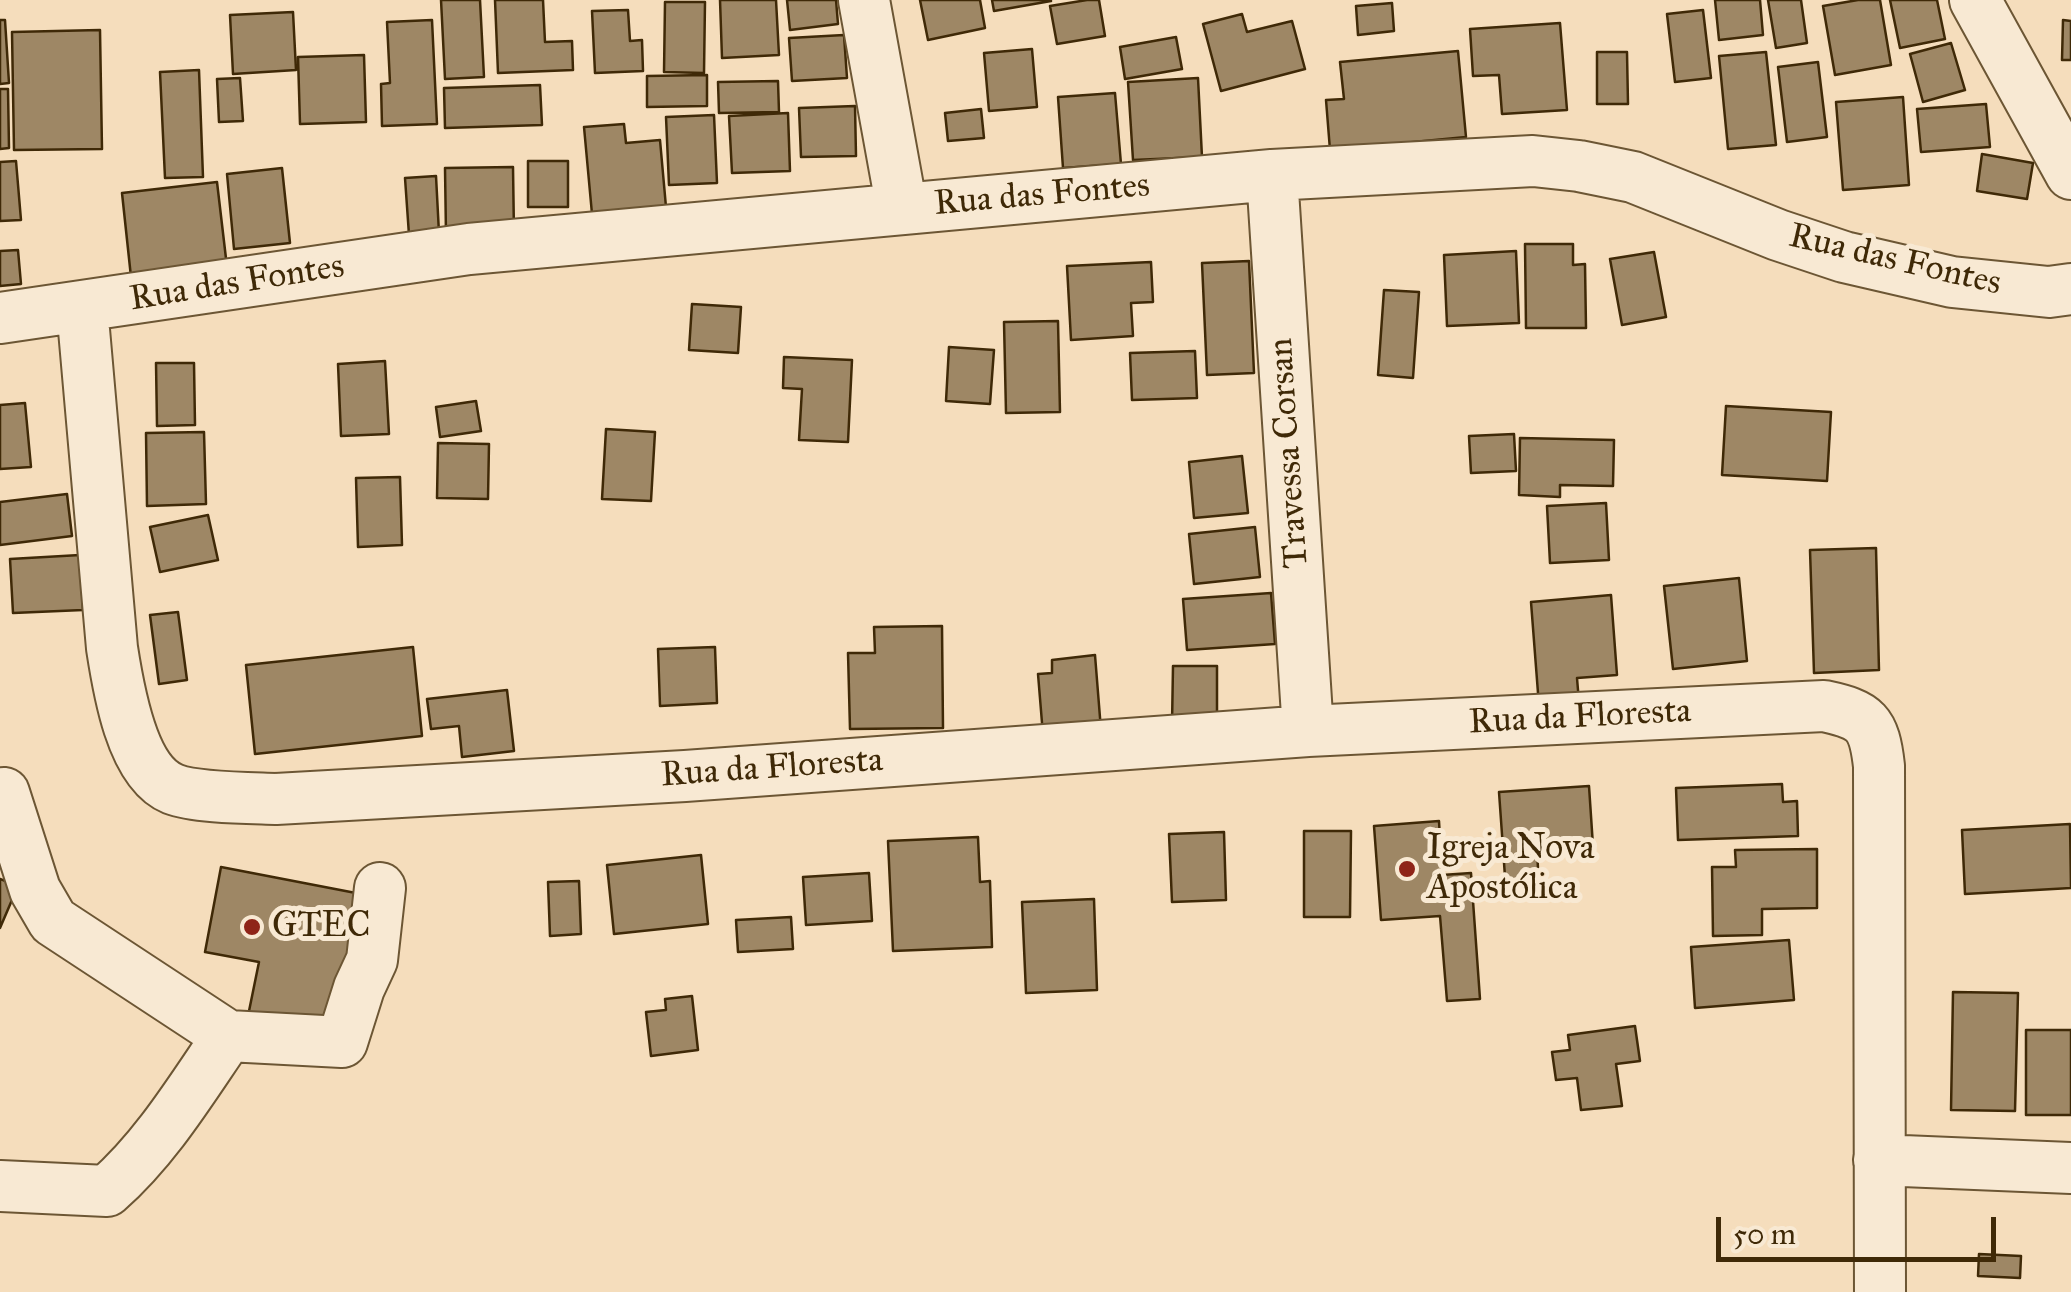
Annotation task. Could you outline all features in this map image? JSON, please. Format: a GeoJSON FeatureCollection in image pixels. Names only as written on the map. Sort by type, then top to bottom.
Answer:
{"type":"FeatureCollection","features":[{"type":"Feature","properties":{"kind":"street"},"geometry":{"type":"LineString","coordinates":[[864,0],[902,210]]}},
{"type":"Feature","properties":{"kind":"street"},"geometry":{"type":"LineString","coordinates":[[1975,0],[2071,174]]}},
{"type":"Feature","properties":{"kind":"street","name":"Rua das Fontes"},"geometry":{"type":"LineString","coordinates":[[0,318],[469,248],[1272,175],[1533,161],[1634,176],[1778,235],[1844,257],[1952,282],[2049,292],[2071,289]]}},
{"type":"Feature","properties":{"kind":"street","name":"Travessa Corsan"},"geometry":{"type":"LineString","coordinates":[[1272,175],[1308,731]]}},
{"type":"Feature","properties":{"kind":"street","name":"Rua da Floresta"},"geometry":{"type":"LineString","coordinates":[[82,307],[119,693],[146,764],[157,779],[174,790],[276,799],[704,774],[1308,731],[1824,706],[1850,712],[1868,724],[1880,766],[1879,1160]]}},
{"type":"Feature","properties":{"kind":"street"},"geometry":{"type":"LineString","coordinates":[[4,794],[35,890],[53,922],[228,1036],[342,1042],[372,960],[380,888]]}},
{"type":"Feature","properties":{"kind":"street"},"geometry":{"type":"LineString","coordinates":[[4,1187],[106,1191],[131,1169],[228,1036]]}},
{"type":"Feature","properties":{"kind":"street"},"geometry":{"type":"LineString","coordinates":[[1880,1292],[1879,1160],[2071,1168]]}},
{"type":"Feature","properties":{"kind":"building"},"geometry":{"type":"Polygon","coordinates":[[[441,0],[480,0],[484,77],[445,79],[441,0]]]}},
{"type":"Feature","properties":{"kind":"building"},"geometry":{"type":"Polygon","coordinates":[[[495,0],[543,0],[545,42],[572,41],[573,70],[498,73],[495,0]]]}},
{"type":"Feature","properties":{"kind":"building"},"geometry":{"type":"Polygon","coordinates":[[[720,0],[776,0],[779,55],[722,58],[720,0]]]}},
{"type":"Feature","properties":{"kind":"building"},"geometry":{"type":"Polygon","coordinates":[[[787,0],[836,0],[838,24],[790,30],[787,0]]]}},
{"type":"Feature","properties":{"kind":"building"},"geometry":{"type":"Polygon","coordinates":[[[920,0],[980,0],[985,28],[928,40],[920,0]]]}},
{"type":"Feature","properties":{"kind":"building"},"geometry":{"type":"Polygon","coordinates":[[[992,0],[1050,0],[1051,1],[994,11],[992,0]]]}},
{"type":"Feature","properties":{"kind":"building"},"geometry":{"type":"Polygon","coordinates":[[[1099,0],[1105,36],[1057,44],[1050,6],[1099,0]]]}},
{"type":"Feature","properties":{"kind":"building"},"geometry":{"type":"Polygon","coordinates":[[[1715,0],[1760,0],[1763,35],[1719,40],[1715,0]]]}},
{"type":"Feature","properties":{"kind":"building"},"geometry":{"type":"Polygon","coordinates":[[[1768,0],[1801,0],[1807,43],[1776,48],[1768,0]]]}},
{"type":"Feature","properties":{"kind":"building"},"geometry":{"type":"Polygon","coordinates":[[[1880,0],[1891,65],[1835,75],[1823,6],[1880,0]]]}},
{"type":"Feature","properties":{"kind":"building"},"geometry":{"type":"Polygon","coordinates":[[[1890,0],[1937,0],[1945,39],[1900,48],[1890,0]]]}},
{"type":"Feature","properties":{"kind":"building"},"geometry":{"type":"Polygon","coordinates":[[[665,2],[705,2],[704,73],[664,72],[665,2]]]}},
{"type":"Feature","properties":{"kind":"building"},"geometry":{"type":"Polygon","coordinates":[[[1392,3],[1394,31],[1358,35],[1356,6],[1392,3]]]}},
{"type":"Feature","properties":{"kind":"building"},"geometry":{"type":"Polygon","coordinates":[[[628,10],[630,41],[642,40],[643,71],[595,73],[592,11],[628,10]]]}},
{"type":"Feature","properties":{"kind":"building"},"geometry":{"type":"Polygon","coordinates":[[[1703,10],[1711,78],[1675,82],[1667,14],[1703,10]]]}},
{"type":"Feature","properties":{"kind":"building"},"geometry":{"type":"Polygon","coordinates":[[[293,12],[296,70],[233,74],[230,15],[293,12]]]}},
{"type":"Feature","properties":{"kind":"building"},"geometry":{"type":"Polygon","coordinates":[[[1242,14],[1247,32],[1292,21],[1305,69],[1221,91],[1203,24],[1242,14]]]}},
{"type":"Feature","properties":{"kind":"building"},"geometry":{"type":"Polygon","coordinates":[[[0,20],[5,20],[9,83],[0,84],[0,20]]]}},
{"type":"Feature","properties":{"kind":"building"},"geometry":{"type":"Polygon","coordinates":[[[432,20],[437,124],[382,126],[381,84],[390,83],[387,22],[432,20]]]}},
{"type":"Feature","properties":{"kind":"building"},"geometry":{"type":"Polygon","coordinates":[[[2063,20],[2071,21],[2071,60],[2062,60],[2063,20]]]}},
{"type":"Feature","properties":{"kind":"building"},"geometry":{"type":"Polygon","coordinates":[[[1560,23],[1567,110],[1502,114],[1499,75],[1473,76],[1470,29],[1560,23]]]}},
{"type":"Feature","properties":{"kind":"building"},"geometry":{"type":"Polygon","coordinates":[[[100,30],[102,149],[14,150],[12,32],[100,30]]]}},
{"type":"Feature","properties":{"kind":"building"},"geometry":{"type":"Polygon","coordinates":[[[844,35],[847,78],[792,81],[789,38],[844,35]]]}},
{"type":"Feature","properties":{"kind":"building"},"geometry":{"type":"Polygon","coordinates":[[[1176,37],[1182,69],[1125,79],[1120,47],[1176,37]]]}},
{"type":"Feature","properties":{"kind":"building"},"geometry":{"type":"Polygon","coordinates":[[[1951,43],[1965,90],[1923,102],[1910,54],[1951,43]]]}},
{"type":"Feature","properties":{"kind":"building"},"geometry":{"type":"Polygon","coordinates":[[[1032,49],[1037,107],[989,111],[984,53],[1032,49]]]}},
{"type":"Feature","properties":{"kind":"building"},"geometry":{"type":"Polygon","coordinates":[[[1458,51],[1466,137],[1330,150],[1326,100],[1344,99],[1340,62],[1458,51]]]}},
{"type":"Feature","properties":{"kind":"building"},"geometry":{"type":"Polygon","coordinates":[[[1597,52],[1627,52],[1628,104],[1597,104],[1597,52]]]}},
{"type":"Feature","properties":{"kind":"building"},"geometry":{"type":"Polygon","coordinates":[[[1766,52],[1776,145],[1728,149],[1719,56],[1766,52]]]}},
{"type":"Feature","properties":{"kind":"building"},"geometry":{"type":"Polygon","coordinates":[[[364,55],[366,122],[300,124],[298,57],[364,55]]]}},
{"type":"Feature","properties":{"kind":"building"},"geometry":{"type":"Polygon","coordinates":[[[1818,62],[1827,137],[1787,142],[1778,67],[1818,62]]]}},
{"type":"Feature","properties":{"kind":"building"},"geometry":{"type":"Polygon","coordinates":[[[199,70],[203,177],[165,178],[160,72],[199,70]]]}},
{"type":"Feature","properties":{"kind":"building"},"geometry":{"type":"Polygon","coordinates":[[[707,75],[707,106],[647,107],[647,76],[707,75]]]}},
{"type":"Feature","properties":{"kind":"building"},"geometry":{"type":"Polygon","coordinates":[[[240,78],[243,121],[219,122],[217,79],[240,78]]]}},
{"type":"Feature","properties":{"kind":"building"},"geometry":{"type":"Polygon","coordinates":[[[1198,78],[1202,157],[1133,160],[1128,82],[1198,78]]]}},
{"type":"Feature","properties":{"kind":"building"},"geometry":{"type":"Polygon","coordinates":[[[778,81],[779,112],[719,113],[718,82],[778,81]]]}},
{"type":"Feature","properties":{"kind":"building"},"geometry":{"type":"Polygon","coordinates":[[[540,85],[542,125],[445,128],[444,88],[540,85]]]}},
{"type":"Feature","properties":{"kind":"building"},"geometry":{"type":"Polygon","coordinates":[[[0,89],[8,89],[9,148],[0,149],[0,89]]]}},
{"type":"Feature","properties":{"kind":"building"},"geometry":{"type":"Polygon","coordinates":[[[1115,93],[1121,164],[1063,168],[1058,97],[1115,93]]]}},
{"type":"Feature","properties":{"kind":"building"},"geometry":{"type":"Polygon","coordinates":[[[1903,97],[1909,185],[1843,190],[1836,102],[1903,97]]]}},
{"type":"Feature","properties":{"kind":"building"},"geometry":{"type":"Polygon","coordinates":[[[1986,104],[1990,147],[1921,152],[1917,109],[1986,104]]]}},
{"type":"Feature","properties":{"kind":"building"},"geometry":{"type":"Polygon","coordinates":[[[855,106],[856,156],[801,157],[799,108],[855,106]]]}},
{"type":"Feature","properties":{"kind":"building"},"geometry":{"type":"Polygon","coordinates":[[[981,109],[984,138],[948,141],[945,113],[981,109]]]}},
{"type":"Feature","properties":{"kind":"building"},"geometry":{"type":"Polygon","coordinates":[[[788,113],[790,171],[732,173],[729,116],[788,113]]]}},
{"type":"Feature","properties":{"kind":"building"},"geometry":{"type":"Polygon","coordinates":[[[714,115],[717,183],[669,185],[666,117],[714,115]]]}},
{"type":"Feature","properties":{"kind":"building"},"geometry":{"type":"Polygon","coordinates":[[[624,124],[626,143],[660,140],[666,207],[592,214],[584,127],[624,124]]]}},
{"type":"Feature","properties":{"kind":"building"},"geometry":{"type":"Polygon","coordinates":[[[1982,154],[2033,163],[2027,199],[1977,191],[1982,154]]]}},
{"type":"Feature","properties":{"kind":"building"},"geometry":{"type":"Polygon","coordinates":[[[16,161],[21,220],[0,221],[0,162],[16,161]]]}},
{"type":"Feature","properties":{"kind":"building"},"geometry":{"type":"Polygon","coordinates":[[[528,161],[568,161],[568,207],[528,207],[528,161]]]}},
{"type":"Feature","properties":{"kind":"building"},"geometry":{"type":"Polygon","coordinates":[[[513,167],[514,234],[446,235],[445,168],[513,167]]]}},
{"type":"Feature","properties":{"kind":"building"},"geometry":{"type":"Polygon","coordinates":[[[282,168],[290,243],[234,249],[227,174],[282,168]]]}},
{"type":"Feature","properties":{"kind":"building"},"geometry":{"type":"Polygon","coordinates":[[[436,176],[439,233],[409,235],[405,178],[436,176]]]}},
{"type":"Feature","properties":{"kind":"building"},"geometry":{"type":"Polygon","coordinates":[[[217,182],[227,267],[131,277],[122,193],[217,182]]]}},
{"type":"Feature","properties":{"kind":"building"},"geometry":{"type":"Polygon","coordinates":[[[1525,244],[1573,244],[1573,265],[1585,264],[1586,328],[1526,328],[1525,244]]]}},
{"type":"Feature","properties":{"kind":"building"},"geometry":{"type":"Polygon","coordinates":[[[18,250],[21,284],[0,286],[0,251],[18,250]]]}},
{"type":"Feature","properties":{"kind":"building"},"geometry":{"type":"Polygon","coordinates":[[[1516,251],[1519,323],[1447,326],[1444,255],[1516,251]]]}},
{"type":"Feature","properties":{"kind":"building"},"geometry":{"type":"Polygon","coordinates":[[[1654,252],[1666,317],[1622,325],[1610,259],[1654,252]]]}},
{"type":"Feature","properties":{"kind":"building"},"geometry":{"type":"Polygon","coordinates":[[[1249,261],[1254,373],[1207,375],[1202,263],[1249,261]]]}},
{"type":"Feature","properties":{"kind":"building"},"geometry":{"type":"Polygon","coordinates":[[[1151,262],[1153,302],[1131,303],[1133,336],[1071,340],[1067,266],[1151,262]]]}},
{"type":"Feature","properties":{"kind":"building"},"geometry":{"type":"Polygon","coordinates":[[[1384,290],[1419,292],[1413,378],[1378,375],[1384,290]]]}},
{"type":"Feature","properties":{"kind":"building"},"geometry":{"type":"Polygon","coordinates":[[[692,304],[741,307],[738,353],[689,350],[692,304]]]}},
{"type":"Feature","properties":{"kind":"building"},"geometry":{"type":"Polygon","coordinates":[[[1058,321],[1060,412],[1006,413],[1004,322],[1058,321]]]}},
{"type":"Feature","properties":{"kind":"building"},"geometry":{"type":"Polygon","coordinates":[[[949,347],[994,350],[990,404],[946,401],[949,347]]]}},
{"type":"Feature","properties":{"kind":"building"},"geometry":{"type":"Polygon","coordinates":[[[1195,351],[1197,398],[1132,400],[1130,353],[1195,351]]]}},
{"type":"Feature","properties":{"kind":"building"},"geometry":{"type":"Polygon","coordinates":[[[784,357],[852,360],[848,442],[799,440],[802,389],[783,388],[784,357]]]}},
{"type":"Feature","properties":{"kind":"building"},"geometry":{"type":"Polygon","coordinates":[[[385,361],[389,434],[341,436],[338,364],[385,361]]]}},
{"type":"Feature","properties":{"kind":"building"},"geometry":{"type":"Polygon","coordinates":[[[156,363],[194,363],[195,425],[157,426],[156,363]]]}},
{"type":"Feature","properties":{"kind":"building"},"geometry":{"type":"Polygon","coordinates":[[[476,401],[481,431],[440,437],[436,407],[476,401]]]}},
{"type":"Feature","properties":{"kind":"building"},"geometry":{"type":"Polygon","coordinates":[[[25,403],[31,467],[0,469],[0,405],[25,403]]]}},
{"type":"Feature","properties":{"kind":"building"},"geometry":{"type":"Polygon","coordinates":[[[1726,406],[1831,412],[1827,481],[1722,475],[1726,406]]]}},
{"type":"Feature","properties":{"kind":"building"},"geometry":{"type":"Polygon","coordinates":[[[606,429],[655,432],[651,501],[602,499],[606,429]]]}},
{"type":"Feature","properties":{"kind":"building"},"geometry":{"type":"Polygon","coordinates":[[[204,432],[206,504],[147,506],[146,433],[204,432]]]}},
{"type":"Feature","properties":{"kind":"building"},"geometry":{"type":"Polygon","coordinates":[[[1514,434],[1516,471],[1471,473],[1469,436],[1514,434]]]}},
{"type":"Feature","properties":{"kind":"building"},"geometry":{"type":"Polygon","coordinates":[[[1520,438],[1614,440],[1613,486],[1560,485],[1560,497],[1519,495],[1520,438]]]}},
{"type":"Feature","properties":{"kind":"building"},"geometry":{"type":"Polygon","coordinates":[[[438,443],[489,444],[488,499],[437,498],[438,443]]]}},
{"type":"Feature","properties":{"kind":"building"},"geometry":{"type":"Polygon","coordinates":[[[1242,456],[1248,513],[1194,518],[1189,462],[1242,456]]]}},
{"type":"Feature","properties":{"kind":"building"},"geometry":{"type":"Polygon","coordinates":[[[400,477],[402,545],[358,547],[356,478],[400,477]]]}},
{"type":"Feature","properties":{"kind":"building"},"geometry":{"type":"Polygon","coordinates":[[[67,494],[72,536],[0,545],[0,502],[67,494]]]}},
{"type":"Feature","properties":{"kind":"building"},"geometry":{"type":"Polygon","coordinates":[[[1606,503],[1609,560],[1550,563],[1547,506],[1606,503]]]}},
{"type":"Feature","properties":{"kind":"building"},"geometry":{"type":"Polygon","coordinates":[[[208,515],[218,560],[160,572],[150,527],[208,515]]]}},
{"type":"Feature","properties":{"kind":"building"},"geometry":{"type":"Polygon","coordinates":[[[1255,527],[1260,577],[1194,584],[1189,534],[1255,527]]]}},
{"type":"Feature","properties":{"kind":"building"},"geometry":{"type":"Polygon","coordinates":[[[1876,548],[1879,670],[1814,673],[1810,550],[1876,548]]]}},
{"type":"Feature","properties":{"kind":"building"},"geometry":{"type":"Polygon","coordinates":[[[80,555],[83,610],[13,613],[10,559],[80,555]]]}},
{"type":"Feature","properties":{"kind":"building"},"geometry":{"type":"Polygon","coordinates":[[[1739,578],[1747,661],[1673,669],[1664,586],[1739,578]]]}},
{"type":"Feature","properties":{"kind":"building"},"geometry":{"type":"Polygon","coordinates":[[[1271,593],[1275,644],[1187,650],[1183,599],[1271,593]]]}},
{"type":"Feature","properties":{"kind":"building"},"geometry":{"type":"Polygon","coordinates":[[[1611,595],[1617,675],[1577,678],[1579,702],[1539,706],[1531,602],[1611,595]]]}},
{"type":"Feature","properties":{"kind":"building"},"geometry":{"type":"Polygon","coordinates":[[[178,612],[187,680],[159,684],[150,615],[178,612]]]}},
{"type":"Feature","properties":{"kind":"building"},"geometry":{"type":"Polygon","coordinates":[[[942,626],[943,728],[850,729],[848,653],[875,653],[874,627],[942,626]]]}},
{"type":"Feature","properties":{"kind":"building"},"geometry":{"type":"Polygon","coordinates":[[[413,647],[422,736],[255,754],[246,665],[413,647]]]}},
{"type":"Feature","properties":{"kind":"building"},"geometry":{"type":"Polygon","coordinates":[[[715,647],[717,703],[660,706],[658,649],[715,647]]]}},
{"type":"Feature","properties":{"kind":"building"},"geometry":{"type":"Polygon","coordinates":[[[1095,655],[1101,730],[1043,735],[1038,674],[1052,673],[1052,660],[1095,655]]]}},
{"type":"Feature","properties":{"kind":"building"},"geometry":{"type":"Polygon","coordinates":[[[1173,666],[1217,666],[1217,726],[1172,725],[1173,666]]]}},
{"type":"Feature","properties":{"kind":"building"},"geometry":{"type":"Polygon","coordinates":[[[507,690],[514,751],[462,757],[459,726],[431,729],[427,699],[507,690]]]}},
{"type":"Feature","properties":{"kind":"building"},"geometry":{"type":"Polygon","coordinates":[[[1782,784],[1783,802],[1797,801],[1798,836],[1678,840],[1676,788],[1782,784]]]}},
{"type":"Feature","properties":{"kind":"building"},"geometry":{"type":"Polygon","coordinates":[[[1589,786],[1593,846],[1537,849],[1539,888],[1506,891],[1499,792],[1589,786]]]}},
{"type":"Feature","properties":{"kind":"building"},"geometry":{"type":"Polygon","coordinates":[[[1439,821],[1442,875],[1471,873],[1480,999],[1447,1001],[1440,916],[1381,920],[1374,826],[1439,821]]]}},
{"type":"Feature","properties":{"kind":"building"},"geometry":{"type":"Polygon","coordinates":[[[2070,824],[2071,888],[1965,894],[1962,830],[2070,824]]]}},
{"type":"Feature","properties":{"kind":"building"},"geometry":{"type":"Polygon","coordinates":[[[1304,831],[1351,831],[1350,917],[1304,917],[1304,831]]]}},
{"type":"Feature","properties":{"kind":"building"},"geometry":{"type":"Polygon","coordinates":[[[1224,832],[1226,900],[1172,902],[1169,834],[1224,832]]]}},
{"type":"Feature","properties":{"kind":"building"},"geometry":{"type":"Polygon","coordinates":[[[978,837],[980,882],[990,881],[992,947],[893,951],[888,841],[978,837]]]}},
{"type":"Feature","properties":{"kind":"building"},"geometry":{"type":"Polygon","coordinates":[[[1817,849],[1817,908],[1762,909],[1762,935],[1713,936],[1712,867],[1736,867],[1735,850],[1817,849]]]}},
{"type":"Feature","properties":{"kind":"building"},"geometry":{"type":"Polygon","coordinates":[[[701,855],[708,924],[614,934],[607,865],[701,855]]]}},
{"type":"Feature","properties":{"kind":"building"},"geometry":{"type":"Polygon","coordinates":[[[221,867],[361,894],[333,1033],[248,1016],[259,962],[205,952],[221,867]]]}},
{"type":"Feature","properties":{"kind":"building"},"geometry":{"type":"Polygon","coordinates":[[[869,873],[872,921],[806,925],[803,877],[869,873]]]}},
{"type":"Feature","properties":{"kind":"building"},"geometry":{"type":"Polygon","coordinates":[[[0,879],[18,886],[0,928],[0,879]]]}},
{"type":"Feature","properties":{"kind":"building"},"geometry":{"type":"Polygon","coordinates":[[[579,881],[581,934],[550,936],[548,882],[579,881]]]}},
{"type":"Feature","properties":{"kind":"building"},"geometry":{"type":"Polygon","coordinates":[[[1094,899],[1097,990],[1026,993],[1022,902],[1094,899]]]}},
{"type":"Feature","properties":{"kind":"building"},"geometry":{"type":"Polygon","coordinates":[[[791,917],[793,949],[738,952],[736,920],[791,917]]]}},
{"type":"Feature","properties":{"kind":"building"},"geometry":{"type":"Polygon","coordinates":[[[1789,940],[1794,1000],[1695,1008],[1691,947],[1789,940]]]}},
{"type":"Feature","properties":{"kind":"building"},"geometry":{"type":"Polygon","coordinates":[[[1953,992],[2018,993],[2015,1111],[1951,1110],[1953,992]]]}},
{"type":"Feature","properties":{"kind":"building"},"geometry":{"type":"Polygon","coordinates":[[[692,996],[698,1050],[651,1056],[646,1012],[666,1010],[665,999],[692,996]]]}},
{"type":"Feature","properties":{"kind":"building"},"geometry":{"type":"Polygon","coordinates":[[[1635,1026],[1640,1061],[1616,1064],[1622,1106],[1581,1110],[1577,1078],[1556,1080],[1552,1052],[1570,1050],[1568,1035],[1635,1026]]]}},
{"type":"Feature","properties":{"kind":"building"},"geometry":{"type":"Polygon","coordinates":[[[2026,1030],[2071,1030],[2071,1115],[2026,1115],[2026,1030]]]}},
{"type":"Feature","properties":{"kind":"building"},"geometry":{"type":"Polygon","coordinates":[[[1979,1254],[2021,1256],[2020,1278],[1978,1276],[1979,1254]]]}},
{"type":"Feature","properties":{"kind":"place","name":"Igreja Nova Apostólica"},"geometry":{"type":"Point","coordinates":[1407,869]}},
{"type":"Feature","properties":{"kind":"place","name":"GTEC"},"geometry":{"type":"Point","coordinates":[252,927]}}]}
